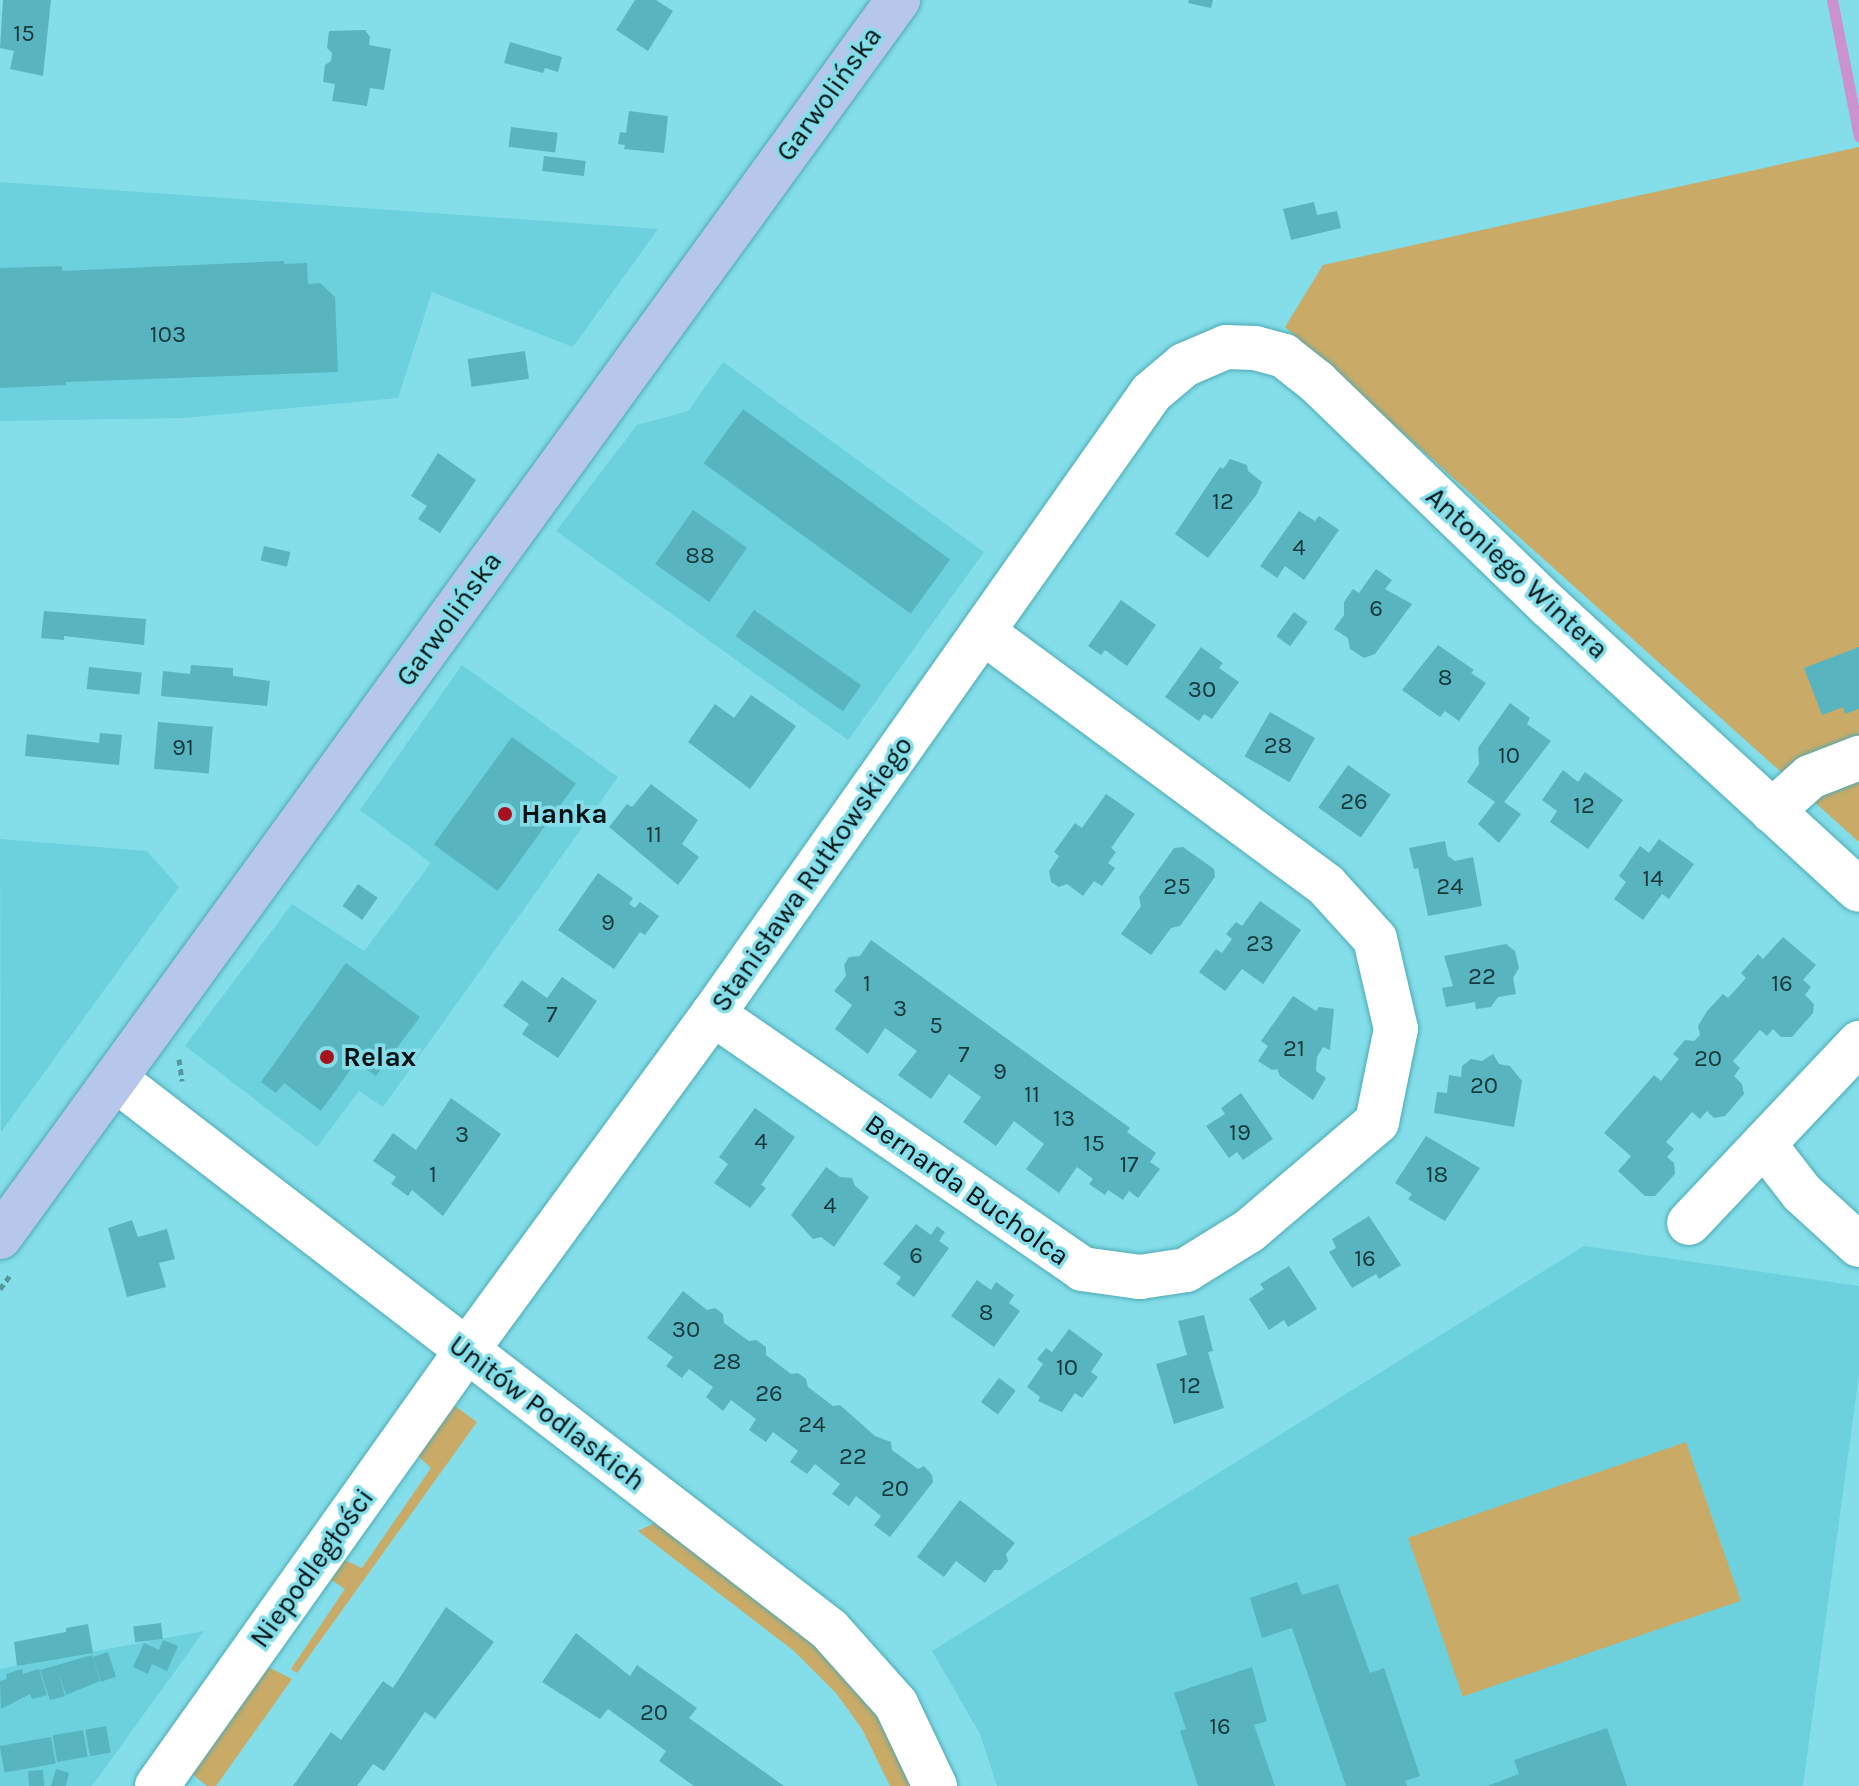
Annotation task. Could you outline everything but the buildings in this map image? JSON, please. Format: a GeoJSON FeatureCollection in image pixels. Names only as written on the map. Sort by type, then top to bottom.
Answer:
{"type":"FeatureCollection","features":[{"type":"Feature","properties":{"kind":"main road","name":"Garwolińska"},"geometry":{"type":"LineString","coordinates":[[9,1250],[115,1079],[898,0]]}},
{"type":"Feature","properties":{"kind":"street","name":"Antoniego Wintera"},"geometry":{"type":"LineString","coordinates":[[1151,393],[1184,365],[1226,347],[1255,348],[1284,356],[1317,382],[1549,606],[1859,890]]}},
{"type":"Feature","properties":{"kind":"street","name":"Stanisława Rutkowskiego"},"geometry":{"type":"LineString","coordinates":[[467,1350],[713,1014],[1151,393]]}},
{"type":"Feature","properties":{"kind":"street","name":"Bernarda Bucholca"},"geometry":{"type":"LineString","coordinates":[[713,1014],[1082,1269],[1140,1277],[1186,1270],[1249,1231],[1377,1122],[1396,1029],[1375,939],[1326,885],[983,632]]}},
{"type":"Feature","properties":{"kind":"street"},"geometry":{"type":"LineString","coordinates":[[1772,811],[1810,777],[1859,758]]}},
{"type":"Feature","properties":{"kind":"street"},"geometry":{"type":"LineString","coordinates":[[1689,1223],[1859,1043]]}},
{"type":"Feature","properties":{"kind":"street","name":"Unitów Podlaskich"},"geometry":{"type":"LineString","coordinates":[[115,1079],[829,1629],[896,1704],[935,1786]]}},
{"type":"Feature","properties":{"kind":"street"},"geometry":{"type":"LineString","coordinates":[[1764,1144],[1802,1193],[1859,1245]]}},
{"type":"Feature","properties":{"kind":"street","name":"Niepodległości"},"geometry":{"type":"LineString","coordinates":[[157,1786],[467,1350]]}},
{"type":"Feature","properties":{"kind":"path"},"geometry":{"type":"LineString","coordinates":[[0,1289],[9,1250]]}},
{"type":"Feature","properties":{"kind":"shaded area"},"geometry":{"type":"Polygon","coordinates":[[[1859,147],[1859,842],[1285,327],[1323,265],[1859,147]]]}},
{"type":"Feature","properties":{"kind":"shaded area"},"geometry":{"type":"Polygon","coordinates":[[[0,182],[658,229],[573,347],[432,292],[398,398],[184,418],[0,421],[0,182]]]}},
{"type":"Feature","properties":{"kind":"shaded area"},"geometry":{"type":"Polygon","coordinates":[[[723,362],[984,552],[848,740],[556,531],[637,425],[688,411],[723,362]]]}},
{"type":"Feature","properties":{"kind":"shaded area"},"geometry":{"type":"Polygon","coordinates":[[[462,665],[618,777],[383,1107],[359,1091],[317,1147],[185,1046],[292,904],[364,951],[431,863],[360,810],[462,665]]]}},
{"type":"Feature","properties":{"kind":"shaded area"},"geometry":{"type":"Polygon","coordinates":[[[0,839],[147,851],[179,887],[1,1132],[0,839]]]}},
{"type":"Feature","properties":{"kind":"shaded area"},"geometry":{"type":"Polygon","coordinates":[[[1584,1246],[1859,1286],[1859,1375],[1803,1786],[997,1786],[980,1734],[932,1651],[1584,1246]]]}},
{"type":"Feature","properties":{"kind":"shaded area"},"geometry":{"type":"Polygon","coordinates":[[[448,1401],[477,1422],[297,1673],[291,1669],[345,1589],[330,1579],[340,1558],[362,1568],[431,1468],[417,1455],[448,1401]]]}},
{"type":"Feature","properties":{"kind":"shaded area"},"geometry":{"type":"Polygon","coordinates":[[[1686,1442],[1741,1601],[1463,1697],[1408,1538],[1686,1442]]]}},
{"type":"Feature","properties":{"kind":"shaded area"},"geometry":{"type":"Polygon","coordinates":[[[661,1520],[806,1630],[878,1713],[914,1786],[890,1786],[862,1729],[836,1693],[794,1651],[638,1531],[661,1520]]]}},
{"type":"Feature","properties":{"kind":"shaded area"},"geometry":{"type":"Polygon","coordinates":[[[204,1631],[92,1786],[0,1786],[0,1669],[204,1631]]]}},
{"type":"Feature","properties":{"kind":"shaded area"},"geometry":{"type":"Polygon","coordinates":[[[268,1667],[292,1679],[216,1786],[207,1786],[190,1772],[268,1667]]]}},
{"type":"Feature","properties":{"kind":"waterway"},"geometry":{"type":"LineString","coordinates":[[1832,0],[1859,136]]}},
{"type":"Feature","properties":{"kind":"place","name":"Hanka"},"geometry":{"type":"Point","coordinates":[505,814]}},
{"type":"Feature","properties":{"kind":"place","name":"Relax"},"geometry":{"type":"Point","coordinates":[327,1057]}}]}
